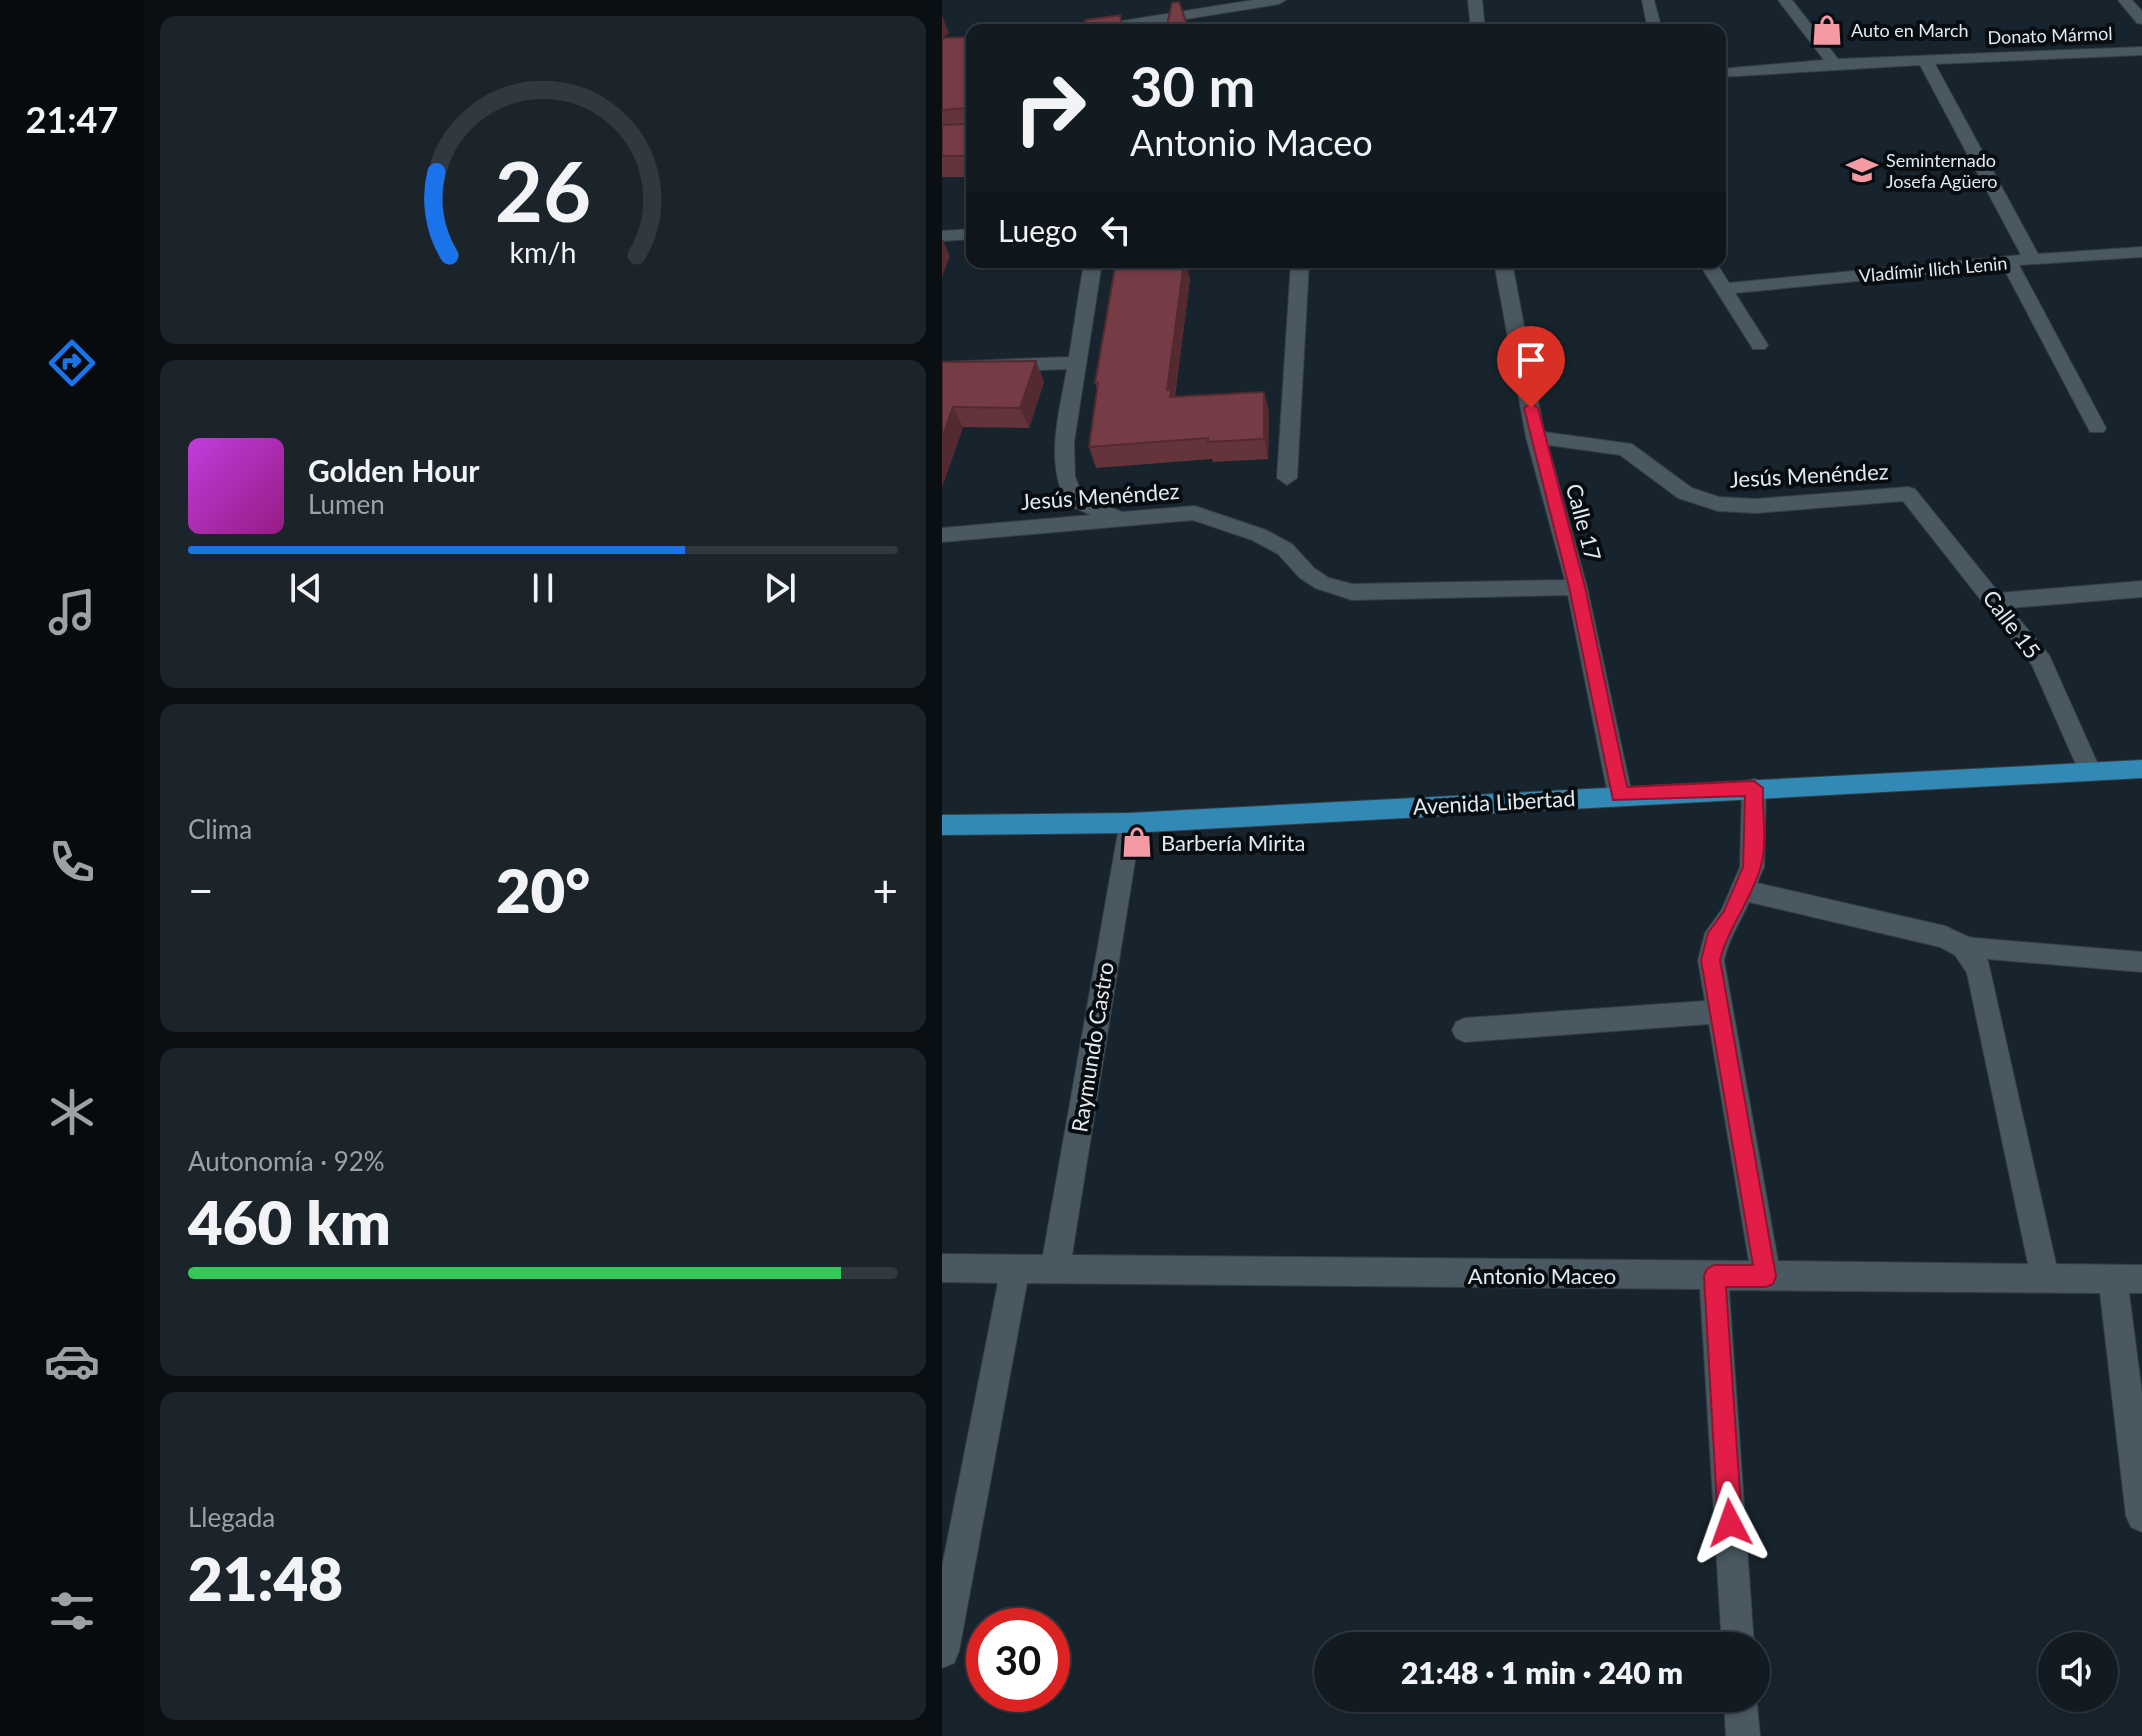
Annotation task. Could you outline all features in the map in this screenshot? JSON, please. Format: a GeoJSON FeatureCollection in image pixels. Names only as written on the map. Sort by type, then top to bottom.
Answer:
{"type":"FeatureCollection","features":[{"type":"Feature","properties":{"kind":"main road","name":"Avenida Libertad"},"geometry":{"type":"LineString","coordinates":[[942,825],[1129,823],[2142,769]]}},
{"type":"Feature","properties":{"kind":"street"},"geometry":{"type":"LineString","coordinates":[[1110,24],[1129,18],[1279,0]]}},
{"type":"Feature","properties":{"kind":"street"},"geometry":{"type":"LineString","coordinates":[[1475,0],[1477,24]]}},
{"type":"Feature","properties":{"kind":"street"},"geometry":{"type":"LineString","coordinates":[[1785,0],[1834,64]]}},
{"type":"Feature","properties":{"kind":"street"},"geometry":{"type":"LineString","coordinates":[[2125,0],[2142,20]]}},
{"type":"Feature","properties":{"kind":"street","name":"Donato Mármol"},"geometry":{"type":"LineString","coordinates":[[1726,73],[1834,64],[2142,51]]}},
{"type":"Feature","properties":{"kind":"street"},"geometry":{"type":"LineString","coordinates":[[1925,60],[2032,259]]}},
{"type":"Feature","properties":{"kind":"street"},"geometry":{"type":"LineString","coordinates":[[942,236],[966,234]]}},
{"type":"Feature","properties":{"kind":"street","name":"Vladímir Ilich Lenin"},"geometry":{"type":"LineString","coordinates":[[1724,289],[2032,259],[2142,252]]}},
{"type":"Feature","properties":{"kind":"street"},"geometry":{"type":"LineString","coordinates":[[2009,263],[2097,428]]}},
{"type":"Feature","properties":{"kind":"street"},"geometry":{"type":"LineString","coordinates":[[1092,268],[1064,442],[1065,477],[1075,500],[1117,518]]}},
{"type":"Feature","properties":{"kind":"street"},"geometry":{"type":"LineString","coordinates":[[1287,478],[1300,268]]}},
{"type":"Feature","properties":{"kind":"street","name":"Calle 17"},"geometry":{"type":"LineString","coordinates":[[1504,268],[1536,437],[1577,587],[1620,795]]}},
{"type":"Feature","properties":{"kind":"street"},"geometry":{"type":"LineString","coordinates":[[1711,268],[1759,345]]}},
{"type":"Feature","properties":{"kind":"street"},"geometry":{"type":"LineString","coordinates":[[942,368],[1076,363]]}},
{"type":"Feature","properties":{"kind":"street","name":"Jesús Menéndez"},"geometry":{"type":"LineString","coordinates":[[1536,437],[1625,449],[1685,493],[1718,504],[1756,506],[1908,494]]}},
{"type":"Feature","properties":{"kind":"street","name":"Calle 15"},"geometry":{"type":"LineString","coordinates":[[1908,494],[2041,661],[2090,771]]}},
{"type":"Feature","properties":{"kind":"street","name":"Jesús Menéndez"},"geometry":{"type":"LineString","coordinates":[[942,535],[1194,513],[1259,535],[1285,549],[1307,573],[1322,583],[1352,592],[1577,587]]}},
{"type":"Feature","properties":{"kind":"street"},"geometry":{"type":"LineString","coordinates":[[1996,601],[2142,589]]}},
{"type":"Feature","properties":{"kind":"street"},"geometry":{"type":"LineString","coordinates":[[1754,788],[1752,867],[1731,916],[1717,933],[1711,960],[1766,1276]]}},
{"type":"Feature","properties":{"kind":"street","name":"Raymundo Castro"},"geometry":{"type":"LineString","coordinates":[[1055,1271],[1129,823]]}},
{"type":"Feature","properties":{"kind":"street"},"geometry":{"type":"LineString","coordinates":[[1744,890],[1945,937],[1964,947],[1979,969],[2045,1278]]}},
{"type":"Feature","properties":{"kind":"street"},"geometry":{"type":"LineString","coordinates":[[1465,1030],[1720,1012]]}},
{"type":"Feature","properties":{"kind":"street","name":"Antonio Maceo"},"geometry":{"type":"LineString","coordinates":[[942,1268],[2127,1279]]}},
{"type":"Feature","properties":{"kind":"street"},"geometry":{"type":"LineString","coordinates":[[942,1651],[1015,1269]]}},
{"type":"Feature","properties":{"kind":"street"},"geometry":{"type":"LineString","coordinates":[[1714,1276],[1737,1632]]}},
{"type":"Feature","properties":{"kind":"street"},"geometry":{"type":"LineString","coordinates":[[2127,1279],[2142,1516]]}},
{"type":"Feature","properties":{"kind":"street"},"geometry":{"type":"LineString","coordinates":[[1742,1712],[1743,1736]]}},
{"type":"Feature","properties":{"kind":"lane"},"geometry":{"type":"LineString","coordinates":[[1648,0],[1654,24]]}},
{"type":"Feature","properties":{"kind":"lane"},"geometry":{"type":"LineString","coordinates":[[1964,947],[2142,962]]}},
{"type":"Feature","properties":{"kind":"building"},"geometry":{"type":"Polygon","coordinates":[[[1179,2],[1187,24],[1167,24],[1172,3],[1179,2]]]}},
{"type":"Feature","properties":{"kind":"building"},"geometry":{"type":"Polygon","coordinates":[[[1120,15],[1122,24],[1086,24],[1085,20],[1120,15]]]}},
{"type":"Feature","properties":{"kind":"building"},"geometry":{"type":"Polygon","coordinates":[[[966,37],[966,117],[964,108],[942,110],[942,38],[966,37]]]}},
{"type":"Feature","properties":{"kind":"building"},"geometry":{"type":"Polygon","coordinates":[[[966,122],[966,156],[942,156],[942,125],[966,122]]]}},
{"type":"Feature","properties":{"kind":"building"},"geometry":{"type":"Polygon","coordinates":[[[1115,268],[1183,268],[1167,390],[1171,390],[1170,397],[1264,392],[1264,439],[1208,442],[1208,438],[1089,447],[1098,383],[1095,383],[1115,268]]]}},
{"type":"Feature","properties":{"kind":"building"},"geometry":{"type":"Polygon","coordinates":[[[1036,361],[1020,408],[953,407],[942,438],[942,362],[1036,361]]]}},
{"type":"Feature","properties":{"kind":"place","name":"Auto en March"},"geometry":{"type":"Point","coordinates":[1827,30]}},
{"type":"Feature","properties":{"kind":"place","name":"Seminternado Josefa Agüero"},"geometry":{"type":"Point","coordinates":[1862,170]}},
{"type":"Feature","properties":{"kind":"place","name":"Barbería Mirita"},"geometry":{"type":"Point","coordinates":[1137,842]}},
{"type":"Feature","properties":{"kind":"route"},"geometry":{"type":"LineString","coordinates":[[1531,408],[1577,587],[1620,795],[1754,788],[1752,867],[1731,916],[1717,933],[1711,960],[1766,1276],[1714,1276],[1730,1523]]}}]}
